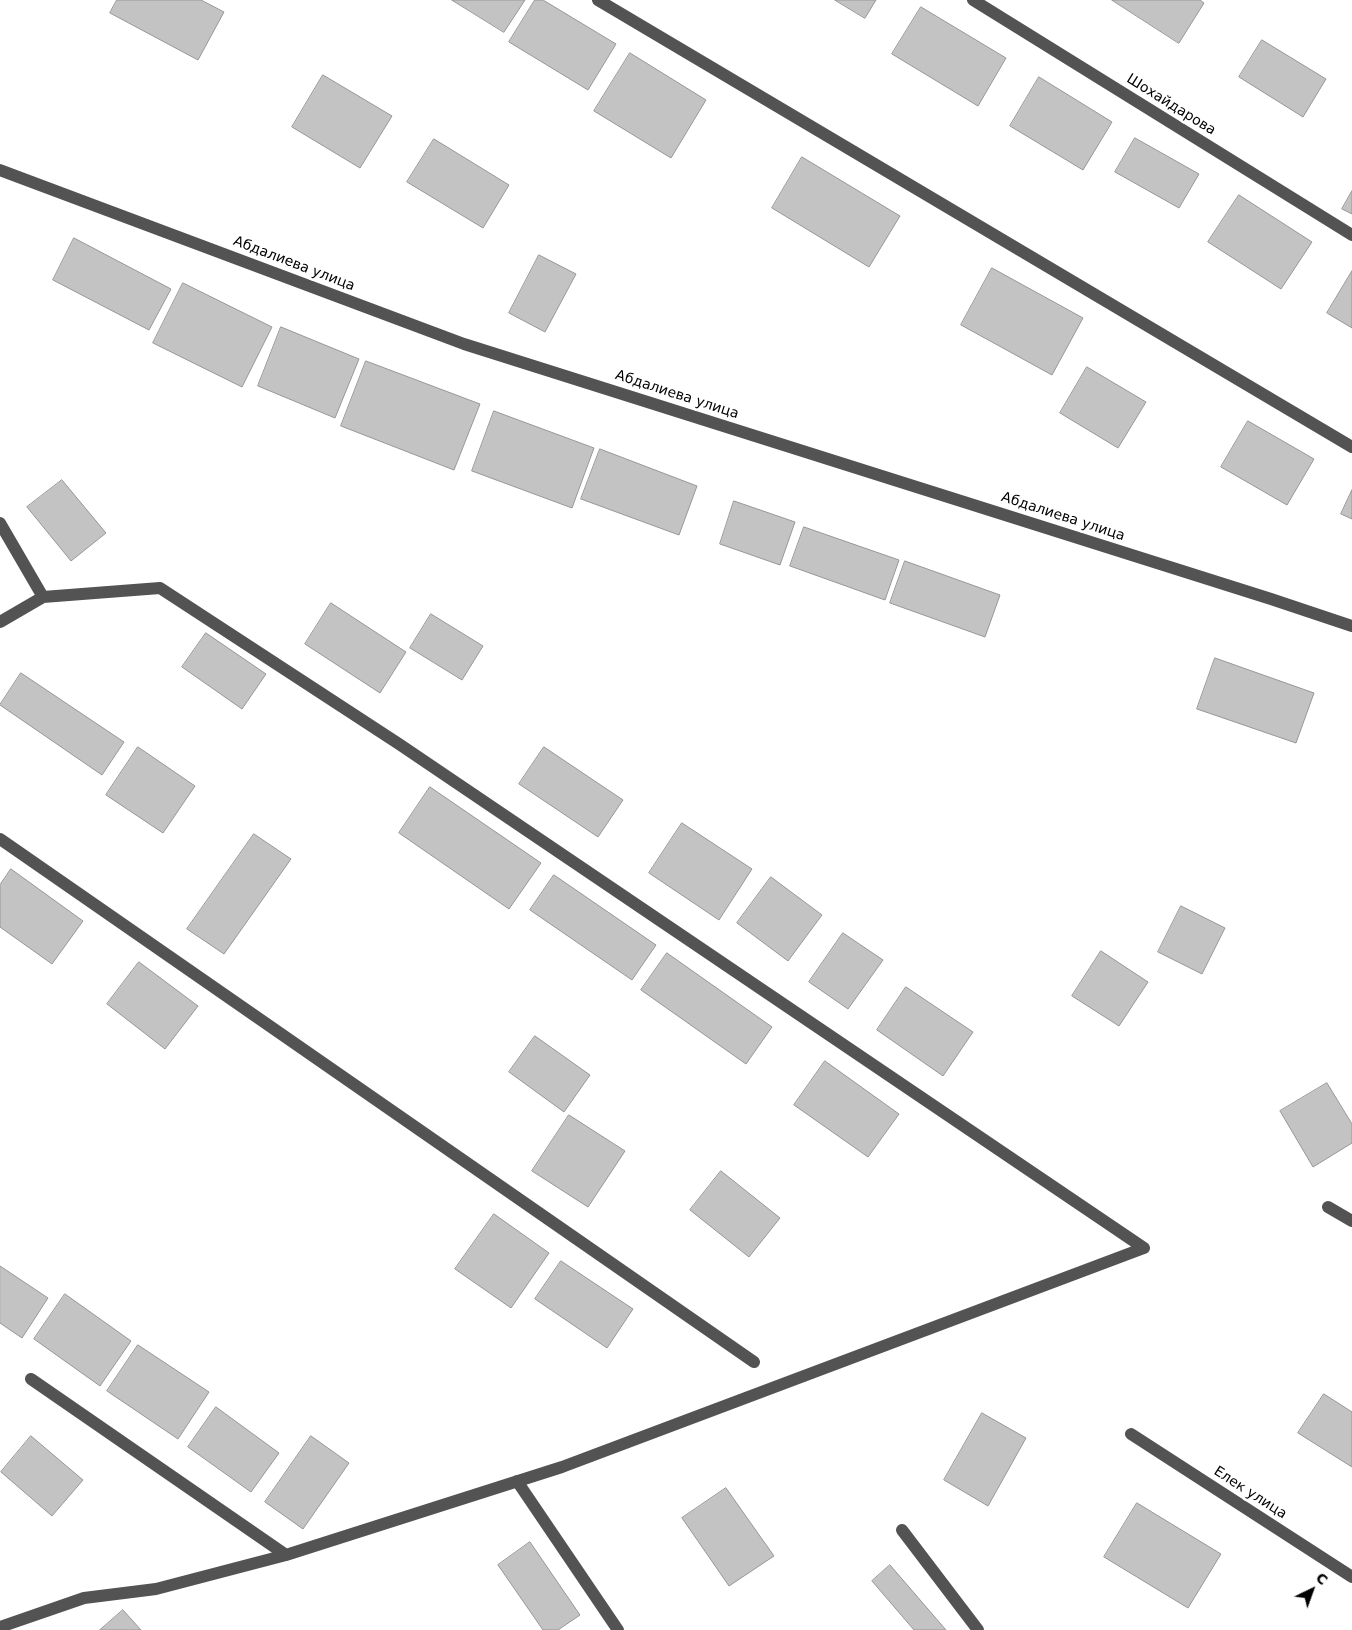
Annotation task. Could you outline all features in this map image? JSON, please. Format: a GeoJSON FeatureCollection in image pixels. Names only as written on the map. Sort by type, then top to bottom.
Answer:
{"type":"FeatureCollection","features":[{"type":"Feature","properties":{"kind":"street"},"geometry":{"type":"LineString","coordinates":[[598,0],[1352,447]]}},
{"type":"Feature","properties":{"kind":"street","name":"Шохайдарова"},"geometry":{"type":"LineString","coordinates":[[973,0],[1352,235]]}},
{"type":"Feature","properties":{"kind":"street","name":"Абдалиева улица"},"geometry":{"type":"LineString","coordinates":[[0,170],[464,344],[1352,626]]}},
{"type":"Feature","properties":{"kind":"street"},"geometry":{"type":"LineString","coordinates":[[0,524],[42,597]]}},
{"type":"Feature","properties":{"kind":"street"},"geometry":{"type":"LineString","coordinates":[[0,622],[42,597],[160,588],[400,744],[1144,1248],[580,1460],[517,1481],[286,1555],[156,1589],[84,1598],[0,1627]]}},
{"type":"Feature","properties":{"kind":"street"},"geometry":{"type":"LineString","coordinates":[[0,838],[754,1362]]}},
{"type":"Feature","properties":{"kind":"street"},"geometry":{"type":"LineString","coordinates":[[1328,1207],[1352,1221]]}},
{"type":"Feature","properties":{"kind":"street"},"geometry":{"type":"LineString","coordinates":[[31,1379],[286,1555]]}},
{"type":"Feature","properties":{"kind":"street","name":"Елек улица"},"geometry":{"type":"LineString","coordinates":[[1131,1434],[1352,1577]]}},
{"type":"Feature","properties":{"kind":"street"},"geometry":{"type":"LineString","coordinates":[[517,1481],[618,1630]]}},
{"type":"Feature","properties":{"kind":"street"},"geometry":{"type":"LineString","coordinates":[[902,1530],[978,1630]]}},
{"type":"Feature","properties":{"kind":"building"},"geometry":{"type":"Polygon","coordinates":[[[117,0],[201,0],[224,12],[198,60],[110,13],[117,0]]]}},
{"type":"Feature","properties":{"kind":"building"},"geometry":{"type":"Polygon","coordinates":[[[452,0],[525,0],[504,32],[452,0]]]}},
{"type":"Feature","properties":{"kind":"building"},"geometry":{"type":"Polygon","coordinates":[[[535,0],[543,0],[616,44],[588,90],[509,42],[535,0]]]}},
{"type":"Feature","properties":{"kind":"building"},"geometry":{"type":"Polygon","coordinates":[[[835,0],[876,0],[865,18],[835,0]]]}},
{"type":"Feature","properties":{"kind":"building"},"geometry":{"type":"Polygon","coordinates":[[[1112,0],[1200,0],[1204,3],[1179,43],[1112,0]]]}},
{"type":"Feature","properties":{"kind":"building"},"geometry":{"type":"Polygon","coordinates":[[[921,7],[1006,58],[978,106],[892,54],[921,7]]]}},
{"type":"Feature","properties":{"kind":"building"},"geometry":{"type":"Polygon","coordinates":[[[1262,40],[1326,79],[1303,117],[1239,77],[1262,40]]]}},
{"type":"Feature","properties":{"kind":"building"},"geometry":{"type":"Polygon","coordinates":[[[630,53],[706,100],[671,158],[594,111],[630,53]]]}},
{"type":"Feature","properties":{"kind":"building"},"geometry":{"type":"Polygon","coordinates":[[[323,75],[392,116],[360,168],[292,127],[323,75]]]}},
{"type":"Feature","properties":{"kind":"building"},"geometry":{"type":"Polygon","coordinates":[[[1039,77],[1112,122],[1083,170],[1010,126],[1039,77]]]}},
{"type":"Feature","properties":{"kind":"building"},"geometry":{"type":"Polygon","coordinates":[[[1135,138],[1199,174],[1179,208],[1115,172],[1135,138]]]}},
{"type":"Feature","properties":{"kind":"building"},"geometry":{"type":"Polygon","coordinates":[[[434,139],[509,185],[483,228],[407,182],[434,139]]]}},
{"type":"Feature","properties":{"kind":"building"},"geometry":{"type":"Polygon","coordinates":[[[802,157],[900,216],[869,267],[772,208],[802,157]]]}},
{"type":"Feature","properties":{"kind":"building"},"geometry":{"type":"Polygon","coordinates":[[[1352,191],[1352,214],[1342,209],[1352,191]]]}},
{"type":"Feature","properties":{"kind":"building"},"geometry":{"type":"Polygon","coordinates":[[[1239,195],[1312,242],[1281,289],[1208,242],[1239,195]]]}},
{"type":"Feature","properties":{"kind":"building"},"geometry":{"type":"Polygon","coordinates":[[[74,238],[171,289],[149,330],[53,280],[74,238]]]}},
{"type":"Feature","properties":{"kind":"building"},"geometry":{"type":"Polygon","coordinates":[[[539,255],[576,274],[545,332],[509,313],[539,255]]]}},
{"type":"Feature","properties":{"kind":"building"},"geometry":{"type":"Polygon","coordinates":[[[992,268],[1083,318],[1052,375],[961,325],[992,268]]]}},
{"type":"Feature","properties":{"kind":"building"},"geometry":{"type":"Polygon","coordinates":[[[1352,271],[1352,328],[1327,313],[1352,271]]]}},
{"type":"Feature","properties":{"kind":"building"},"geometry":{"type":"Polygon","coordinates":[[[183,283],[272,327],[242,387],[153,343],[183,283]]]}},
{"type":"Feature","properties":{"kind":"building"},"geometry":{"type":"Polygon","coordinates":[[[281,327],[359,359],[335,418],[258,386],[281,327]]]}},
{"type":"Feature","properties":{"kind":"building"},"geometry":{"type":"Polygon","coordinates":[[[366,361],[480,404],[454,470],[341,426],[366,361]]]}},
{"type":"Feature","properties":{"kind":"building"},"geometry":{"type":"Polygon","coordinates":[[[1087,367],[1146,402],[1118,448],[1060,413],[1087,367]]]}},
{"type":"Feature","properties":{"kind":"building"},"geometry":{"type":"Polygon","coordinates":[[[494,411],[594,448],[572,508],[472,471],[494,411]]]}},
{"type":"Feature","properties":{"kind":"building"},"geometry":{"type":"Polygon","coordinates":[[[1248,421],[1314,459],[1287,505],[1221,467],[1248,421]]]}},
{"type":"Feature","properties":{"kind":"building"},"geometry":{"type":"Polygon","coordinates":[[[600,449],[697,486],[679,535],[581,499],[600,449]]]}},
{"type":"Feature","properties":{"kind":"building"},"geometry":{"type":"Polygon","coordinates":[[[62,480],[106,533],[71,561],[27,507],[62,480]]]}},
{"type":"Feature","properties":{"kind":"building"},"geometry":{"type":"Polygon","coordinates":[[[1352,490],[1352,519],[1341,514],[1352,490]]]}},
{"type":"Feature","properties":{"kind":"building"},"geometry":{"type":"Polygon","coordinates":[[[734,501],[795,522],[780,565],[720,544],[734,501]]]}},
{"type":"Feature","properties":{"kind":"building"},"geometry":{"type":"Polygon","coordinates":[[[804,527],[899,560],[885,600],[790,566],[804,527]]]}},
{"type":"Feature","properties":{"kind":"building"},"geometry":{"type":"Polygon","coordinates":[[[905,561],[1000,595],[985,637],[890,603],[905,561]]]}},
{"type":"Feature","properties":{"kind":"building"},"geometry":{"type":"Polygon","coordinates":[[[331,603],[406,652],[380,693],[305,644],[331,603]]]}},
{"type":"Feature","properties":{"kind":"building"},"geometry":{"type":"Polygon","coordinates":[[[431,614],[483,646],[462,680],[410,648],[431,614]]]}},
{"type":"Feature","properties":{"kind":"building"},"geometry":{"type":"Polygon","coordinates":[[[206,633],[266,674],[242,709],[182,667],[206,633]]]}},
{"type":"Feature","properties":{"kind":"building"},"geometry":{"type":"Polygon","coordinates":[[[1215,658],[1314,693],[1296,743],[1197,709],[1215,658]]]}},
{"type":"Feature","properties":{"kind":"building"},"geometry":{"type":"Polygon","coordinates":[[[21,673],[124,742],[102,775],[0,705],[21,673]]]}},
{"type":"Feature","properties":{"kind":"building"},"geometry":{"type":"Polygon","coordinates":[[[138,747],[195,786],[163,833],[106,795],[138,747]]]}},
{"type":"Feature","properties":{"kind":"building"},"geometry":{"type":"Polygon","coordinates":[[[544,747],[623,800],[598,837],[519,784],[544,747]]]}},
{"type":"Feature","properties":{"kind":"building"},"geometry":{"type":"Polygon","coordinates":[[[430,787],[541,863],[509,909],[399,833],[430,787]]]}},
{"type":"Feature","properties":{"kind":"building"},"geometry":{"type":"Polygon","coordinates":[[[682,823],[752,869],[719,920],[649,873],[682,823]]]}},
{"type":"Feature","properties":{"kind":"building"},"geometry":{"type":"Polygon","coordinates":[[[254,834],[291,859],[224,954],[187,929],[254,834]]]}},
{"type":"Feature","properties":{"kind":"building"},"geometry":{"type":"Polygon","coordinates":[[[11,869],[83,921],[52,964],[0,927],[0,885],[11,869]]]}},
{"type":"Feature","properties":{"kind":"building"},"geometry":{"type":"Polygon","coordinates":[[[554,875],[656,945],[632,980],[530,910],[554,875]]]}},
{"type":"Feature","properties":{"kind":"building"},"geometry":{"type":"Polygon","coordinates":[[[771,877],[822,915],[788,961],[737,923],[771,877]]]}},
{"type":"Feature","properties":{"kind":"building"},"geometry":{"type":"Polygon","coordinates":[[[1181,906],[1225,928],[1202,974],[1158,952],[1181,906]]]}},
{"type":"Feature","properties":{"kind":"building"},"geometry":{"type":"Polygon","coordinates":[[[843,933],[883,960],[848,1009],[809,982],[843,933]]]}},
{"type":"Feature","properties":{"kind":"building"},"geometry":{"type":"Polygon","coordinates":[[[1101,951],[1148,982],[1119,1026],[1072,996],[1101,951]]]}},
{"type":"Feature","properties":{"kind":"building"},"geometry":{"type":"Polygon","coordinates":[[[667,953],[772,1027],[746,1064],[641,990],[667,953]]]}},
{"type":"Feature","properties":{"kind":"building"},"geometry":{"type":"Polygon","coordinates":[[[139,962],[198,1006],[165,1049],[107,1004],[139,962]]]}},
{"type":"Feature","properties":{"kind":"building"},"geometry":{"type":"Polygon","coordinates":[[[906,987],[973,1032],[943,1076],[877,1030],[906,987]]]}},
{"type":"Feature","properties":{"kind":"building"},"geometry":{"type":"Polygon","coordinates":[[[535,1036],[590,1075],[564,1112],[509,1072],[535,1036]]]}},
{"type":"Feature","properties":{"kind":"building"},"geometry":{"type":"Polygon","coordinates":[[[825,1061],[899,1114],[868,1157],[794,1105],[825,1061]]]}},
{"type":"Feature","properties":{"kind":"building"},"geometry":{"type":"Polygon","coordinates":[[[1327,1083],[1352,1124],[1352,1143],[1313,1167],[1280,1111],[1327,1083]]]}},
{"type":"Feature","properties":{"kind":"building"},"geometry":{"type":"Polygon","coordinates":[[[569,1115],[625,1151],[588,1207],[532,1171],[569,1115]]]}},
{"type":"Feature","properties":{"kind":"building"},"geometry":{"type":"Polygon","coordinates":[[[721,1171],[780,1218],[749,1257],[690,1210],[721,1171]]]}},
{"type":"Feature","properties":{"kind":"building"},"geometry":{"type":"Polygon","coordinates":[[[494,1214],[549,1253],[511,1308],[455,1269],[494,1214]]]}},
{"type":"Feature","properties":{"kind":"building"},"geometry":{"type":"Polygon","coordinates":[[[561,1261],[633,1309],[607,1348],[535,1299],[561,1261]]]}},
{"type":"Feature","properties":{"kind":"building"},"geometry":{"type":"Polygon","coordinates":[[[0,1266],[48,1298],[22,1338],[0,1323],[0,1266]]]}},
{"type":"Feature","properties":{"kind":"building"},"geometry":{"type":"Polygon","coordinates":[[[65,1294],[131,1341],[100,1386],[34,1339],[65,1294]]]}},
{"type":"Feature","properties":{"kind":"building"},"geometry":{"type":"Polygon","coordinates":[[[138,1345],[209,1392],[178,1439],[107,1391],[138,1345]]]}},
{"type":"Feature","properties":{"kind":"building"},"geometry":{"type":"Polygon","coordinates":[[[1324,1394],[1352,1412],[1352,1467],[1298,1433],[1324,1394]]]}},
{"type":"Feature","properties":{"kind":"building"},"geometry":{"type":"Polygon","coordinates":[[[216,1407],[279,1453],[251,1492],[188,1447],[216,1407]]]}},
{"type":"Feature","properties":{"kind":"building"},"geometry":{"type":"Polygon","coordinates":[[[982,1413],[1026,1438],[988,1506],[944,1480],[982,1413]]]}},
{"type":"Feature","properties":{"kind":"building"},"geometry":{"type":"Polygon","coordinates":[[[31,1436],[83,1480],[52,1516],[1,1472],[31,1436]]]}},
{"type":"Feature","properties":{"kind":"building"},"geometry":{"type":"Polygon","coordinates":[[[311,1436],[349,1463],[303,1529],[265,1502],[311,1436]]]}},
{"type":"Feature","properties":{"kind":"building"},"geometry":{"type":"Polygon","coordinates":[[[726,1488],[774,1556],[729,1586],[682,1518],[726,1488]]]}},
{"type":"Feature","properties":{"kind":"building"},"geometry":{"type":"Polygon","coordinates":[[[1137,1503],[1221,1554],[1188,1608],[1104,1557],[1137,1503]]]}},
{"type":"Feature","properties":{"kind":"building"},"geometry":{"type":"Polygon","coordinates":[[[530,1542],[580,1615],[558,1630],[543,1630],[498,1565],[530,1542]]]}},
{"type":"Feature","properties":{"kind":"building"},"geometry":{"type":"Polygon","coordinates":[[[890,1565],[946,1630],[914,1630],[872,1581],[890,1565]]]}},
{"type":"Feature","properties":{"kind":"building"},"geometry":{"type":"Polygon","coordinates":[[[123,1610],[141,1630],[100,1630],[123,1610]]]}}]}
